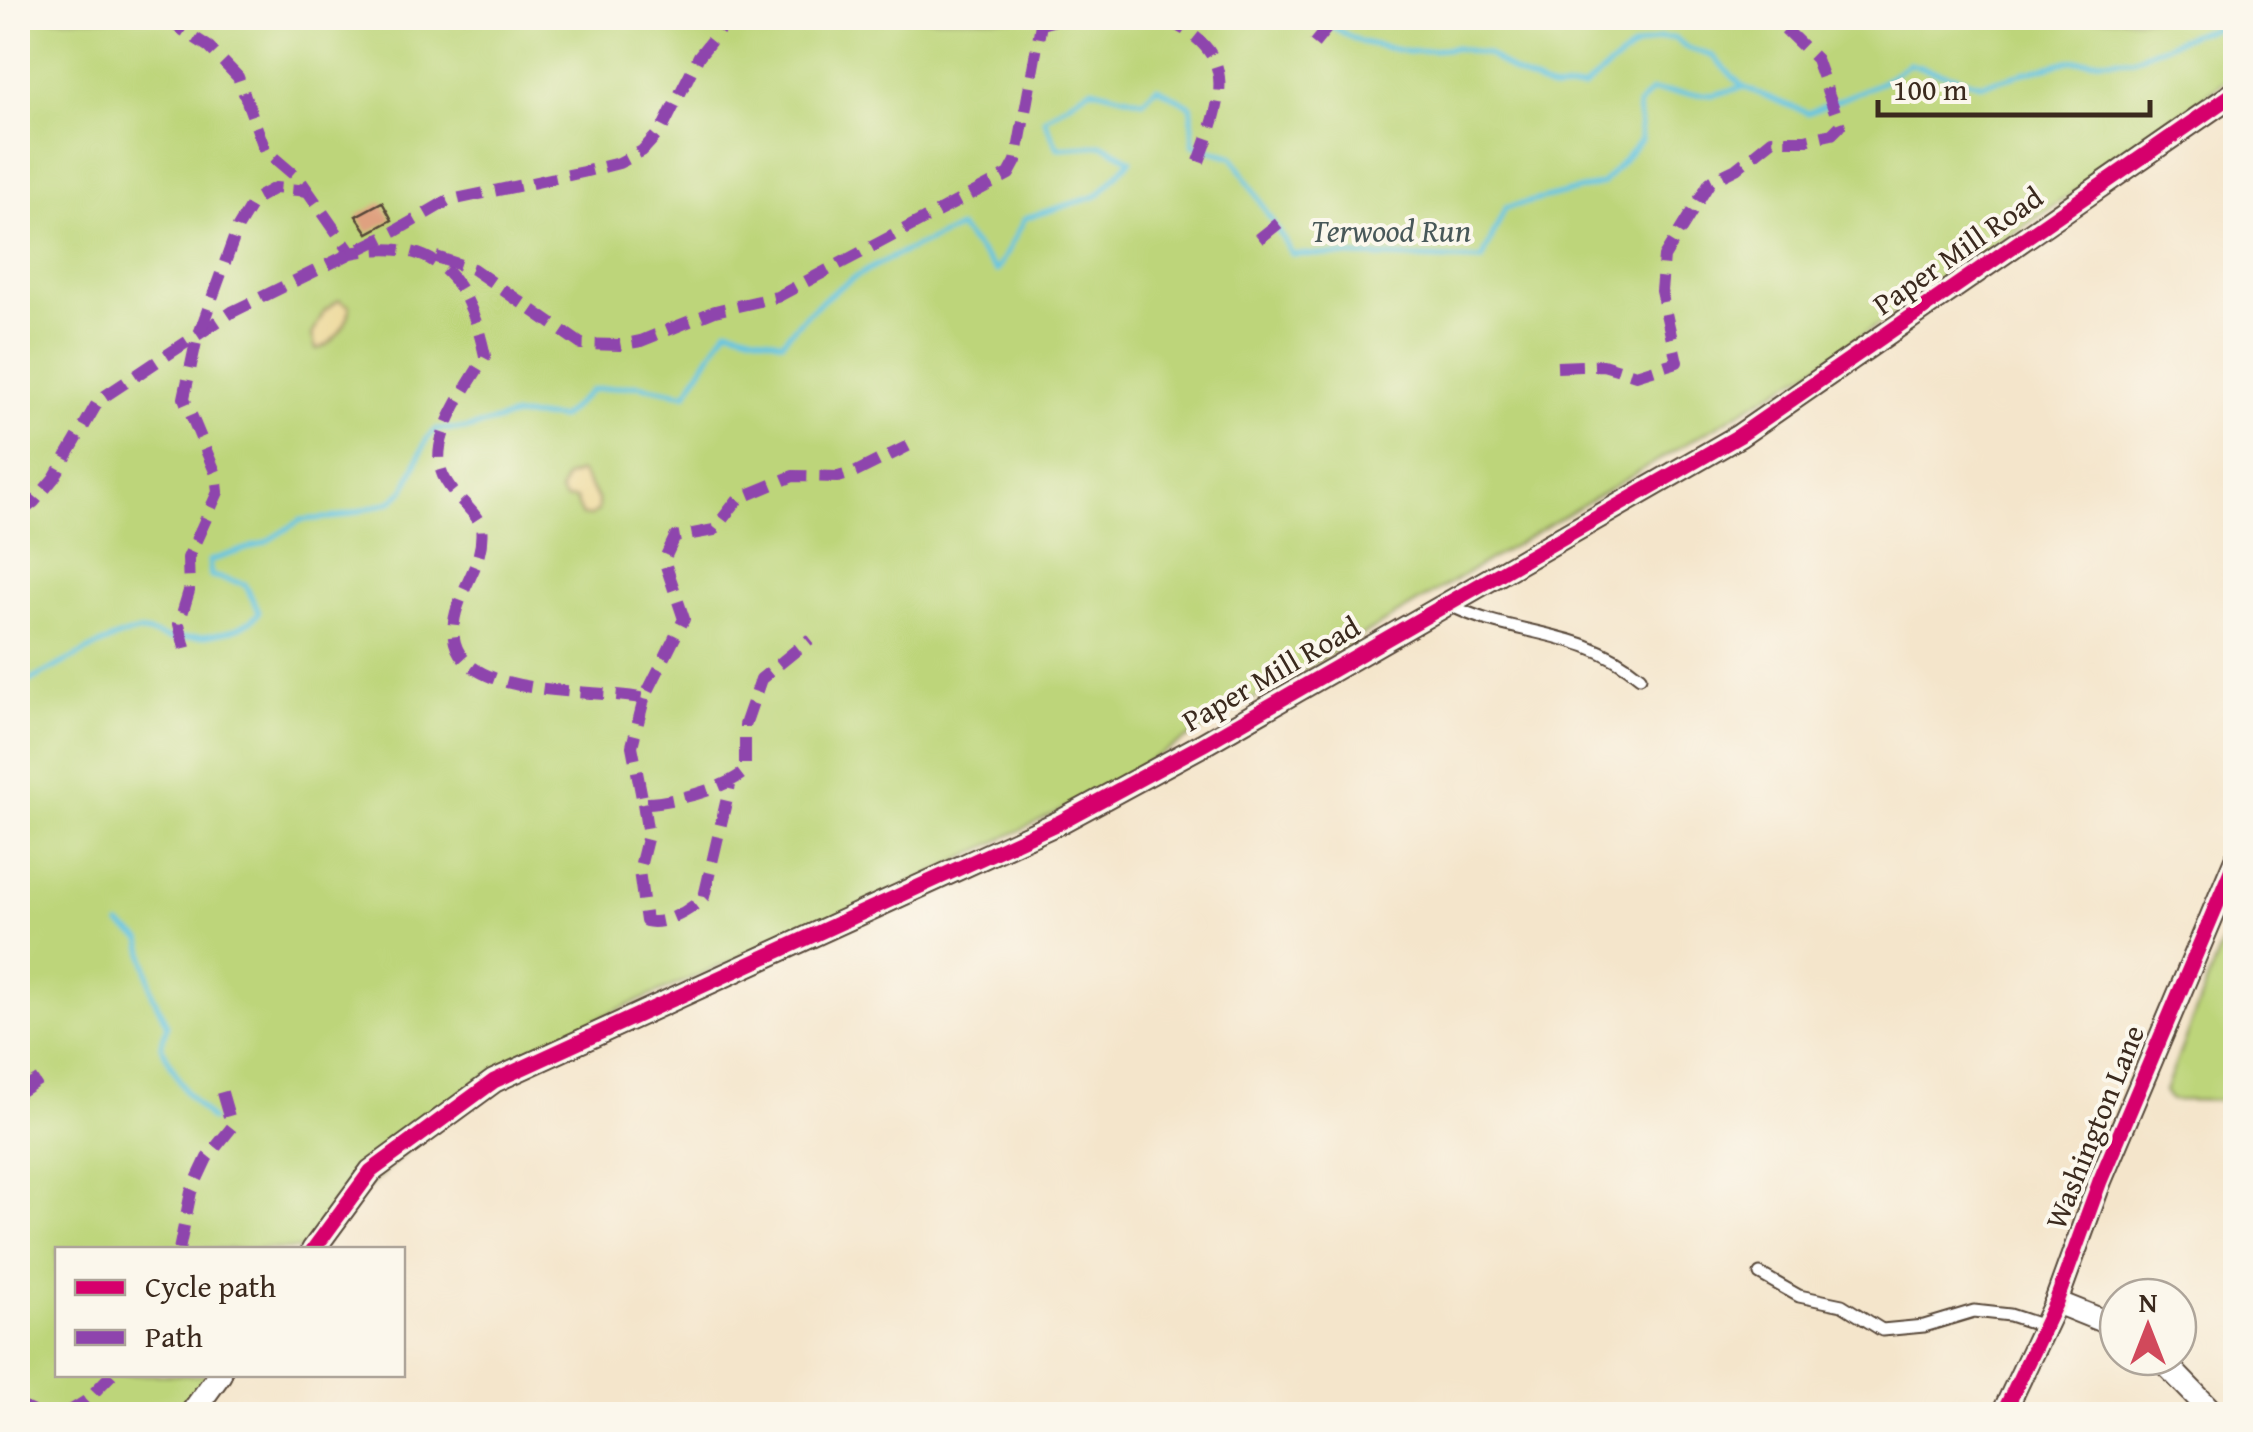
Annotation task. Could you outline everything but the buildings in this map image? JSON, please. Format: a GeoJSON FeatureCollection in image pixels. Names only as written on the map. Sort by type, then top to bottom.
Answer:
{"type":"FeatureCollection","features":[{"type":"Feature","properties":{"kind":"street","name":"Paper Mill Road"},"geometry":{"type":"LineString","coordinates":[[315,1247],[371,1172],[494,1081],[1060,822],[1448,604],[1740,436],[2236,92]]}},
{"type":"Feature","properties":{"kind":"street","name":"Washington Lane"},"geometry":{"type":"LineString","coordinates":[[2003,1414],[2056,1302],[2100,1182],[2236,858]]}},
{"type":"Feature","properties":{"kind":"street"},"geometry":{"type":"LineString","coordinates":[[2056,1302],[2098,1320]]}},
{"type":"Feature","properties":{"kind":"street"},"geometry":{"type":"LineString","coordinates":[[190,1414],[218,1377]]}},
{"type":"Feature","properties":{"kind":"street"},"geometry":{"type":"LineString","coordinates":[[2178,1377],[2214,1414]]}},
{"type":"Feature","properties":{"kind":"lane"},"geometry":{"type":"LineString","coordinates":[[1448,604],[1484,620],[1575,639],[1640,676]]}},
{"type":"Feature","properties":{"kind":"lane"},"geometry":{"type":"LineString","coordinates":[[1760,1274],[1799,1296],[1842,1305],[1882,1330],[1924,1326],[1974,1310],[2010,1314],[2044,1326]]}},
{"type":"Feature","properties":{"kind":"green space"},"geometry":{"type":"Polygon","coordinates":[[[18,18],[2235,18],[2236,73],[2110,168],[1811,370],[1088,797],[896,891],[606,1015],[487,1075],[305,1247],[55,1247],[55,1377],[208,1377],[179,1414],[18,1414],[18,18]]]}},
{"type":"Feature","properties":{"kind":"green space"},"geometry":{"type":"Polygon","coordinates":[[[2235,909],[2235,1101],[2171,1100],[2165,1091],[2235,909]]]}},
{"type":"Feature","properties":{"kind":"sand"},"geometry":{"type":"Polygon","coordinates":[[[339,300],[350,306],[347,319],[334,339],[316,349],[312,335],[324,311],[339,300]]]}},
{"type":"Feature","properties":{"kind":"sand"},"geometry":{"type":"Polygon","coordinates":[[[580,472],[598,499],[598,511],[591,516],[581,515],[576,499],[565,499],[560,492],[566,477],[580,472]]]}},
{"type":"Feature","properties":{"kind":"waterway"},"geometry":{"type":"LineString","coordinates":[[1314,18],[1361,42],[1408,52],[1455,48],[1487,54],[1516,74],[1553,90],[1583,88],[1635,47],[1661,38],[1675,38],[1687,48],[1713,56],[1743,87]]}},
{"type":"Feature","properties":{"kind":"waterway","name":"Terwood Run"},"geometry":{"type":"LineString","coordinates":[[18,687],[125,635],[141,632],[173,639],[243,626],[259,612],[245,584],[211,576],[209,561],[264,543],[301,520],[338,517],[391,502],[405,489],[427,438],[436,429],[466,429],[515,416],[561,418],[591,390],[637,385],[686,394],[727,328],[782,342],[841,286],[885,261],[959,228],[997,271],[1025,218],[1097,196],[1131,160],[1103,145],[1058,148],[1044,119],[1091,88],[1143,101],[1157,87],[1191,106],[1193,145],[1233,157],[1292,254],[1482,260],[1505,208],[1602,184],[1641,140],[1638,106],[1651,91],[1713,95],[1743,87],[1808,113],[1880,83],[1909,64],[1982,84],[2069,61],[2133,59],[2195,33],[2236,24]]}},
{"type":"Feature","properties":{"kind":"waterway"},"geometry":{"type":"LineString","coordinates":[[120,925],[141,939],[153,996],[167,1025],[161,1046],[185,1091],[211,1120]]}},
{"type":"Feature","properties":{"kind":"marked path"},"geometry":{"type":"LineString","coordinates":[[164,18],[209,47],[238,77],[265,150],[300,180],[351,253],[380,249],[426,257],[458,284],[469,304],[485,356],[443,434],[440,466],[450,487],[481,525],[477,560],[456,612],[455,642],[467,663],[490,677],[554,690],[644,699],[684,619],[664,560],[675,537],[714,530],[738,499],[793,476],[838,477],[908,446]]}},
{"type":"Feature","properties":{"kind":"marked path"},"geometry":{"type":"LineString","coordinates":[[18,514],[54,478],[99,400],[232,312],[394,232],[447,201],[619,163],[642,151],[662,129],[699,56],[729,18]]}},
{"type":"Feature","properties":{"kind":"marked path"},"geometry":{"type":"LineString","coordinates":[[1036,18],[1041,24],[1063,18]]}},
{"type":"Feature","properties":{"kind":"marked path"},"geometry":{"type":"LineString","coordinates":[[1163,18],[1188,31],[1215,61],[1219,97],[1198,164]]}},
{"type":"Feature","properties":{"kind":"marked path"},"geometry":{"type":"LineString","coordinates":[[1314,44],[1335,18]]}},
{"type":"Feature","properties":{"kind":"marked path"},"geometry":{"type":"LineString","coordinates":[[1557,367],[1603,365],[1636,375],[1677,362],[1661,291],[1664,257],[1710,182],[1736,169],[1772,140],[1805,140],[1832,134],[1840,126],[1816,59],[1774,18]]}},
{"type":"Feature","properties":{"kind":"marked path"},"geometry":{"type":"LineString","coordinates":[[436,257],[473,269],[581,344],[641,341],[715,311],[777,297],[1009,174],[1016,161],[1041,24]]}},
{"type":"Feature","properties":{"kind":"marked path"},"geometry":{"type":"LineString","coordinates":[[185,648],[179,624],[189,591],[188,558],[218,492],[216,474],[184,398],[196,342],[238,227],[255,199],[275,188],[309,191]]}},
{"type":"Feature","properties":{"kind":"marked path"},"geometry":{"type":"LineString","coordinates":[[1259,239],[1284,219]]}},
{"type":"Feature","properties":{"kind":"marked path"},"geometry":{"type":"LineString","coordinates":[[644,699],[632,746],[643,803],[712,789],[745,771],[745,725],[761,679],[810,639]]}},
{"type":"Feature","properties":{"kind":"marked path"},"geometry":{"type":"LineString","coordinates":[[643,803],[648,835],[639,871],[646,921],[653,922],[685,912],[704,897],[730,785]]}},
{"type":"Feature","properties":{"kind":"marked path"},"geometry":{"type":"LineString","coordinates":[[18,1093],[46,1075]]}},
{"type":"Feature","properties":{"kind":"marked path"},"geometry":{"type":"LineString","coordinates":[[180,1247],[191,1192],[207,1158],[232,1127],[221,1089]]}},
{"type":"Feature","properties":{"kind":"marked path"},"geometry":{"type":"LineString","coordinates":[[65,1414],[86,1401],[109,1377]]}},
{"type":"Feature","properties":{"kind":"marked path"},"geometry":{"type":"LineString","coordinates":[[18,1405],[37,1414]]}},
{"type":"Feature","properties":{"kind":"cycle path"},"geometry":{"type":"LineString","coordinates":[[315,1247],[371,1171],[494,1081],[1060,822],[1202,745],[1739,436],[2236,92]]}},
{"type":"Feature","properties":{"kind":"cycle path"},"geometry":{"type":"LineString","coordinates":[[2003,1414],[2056,1302],[2100,1181],[2236,859]]}}]}
